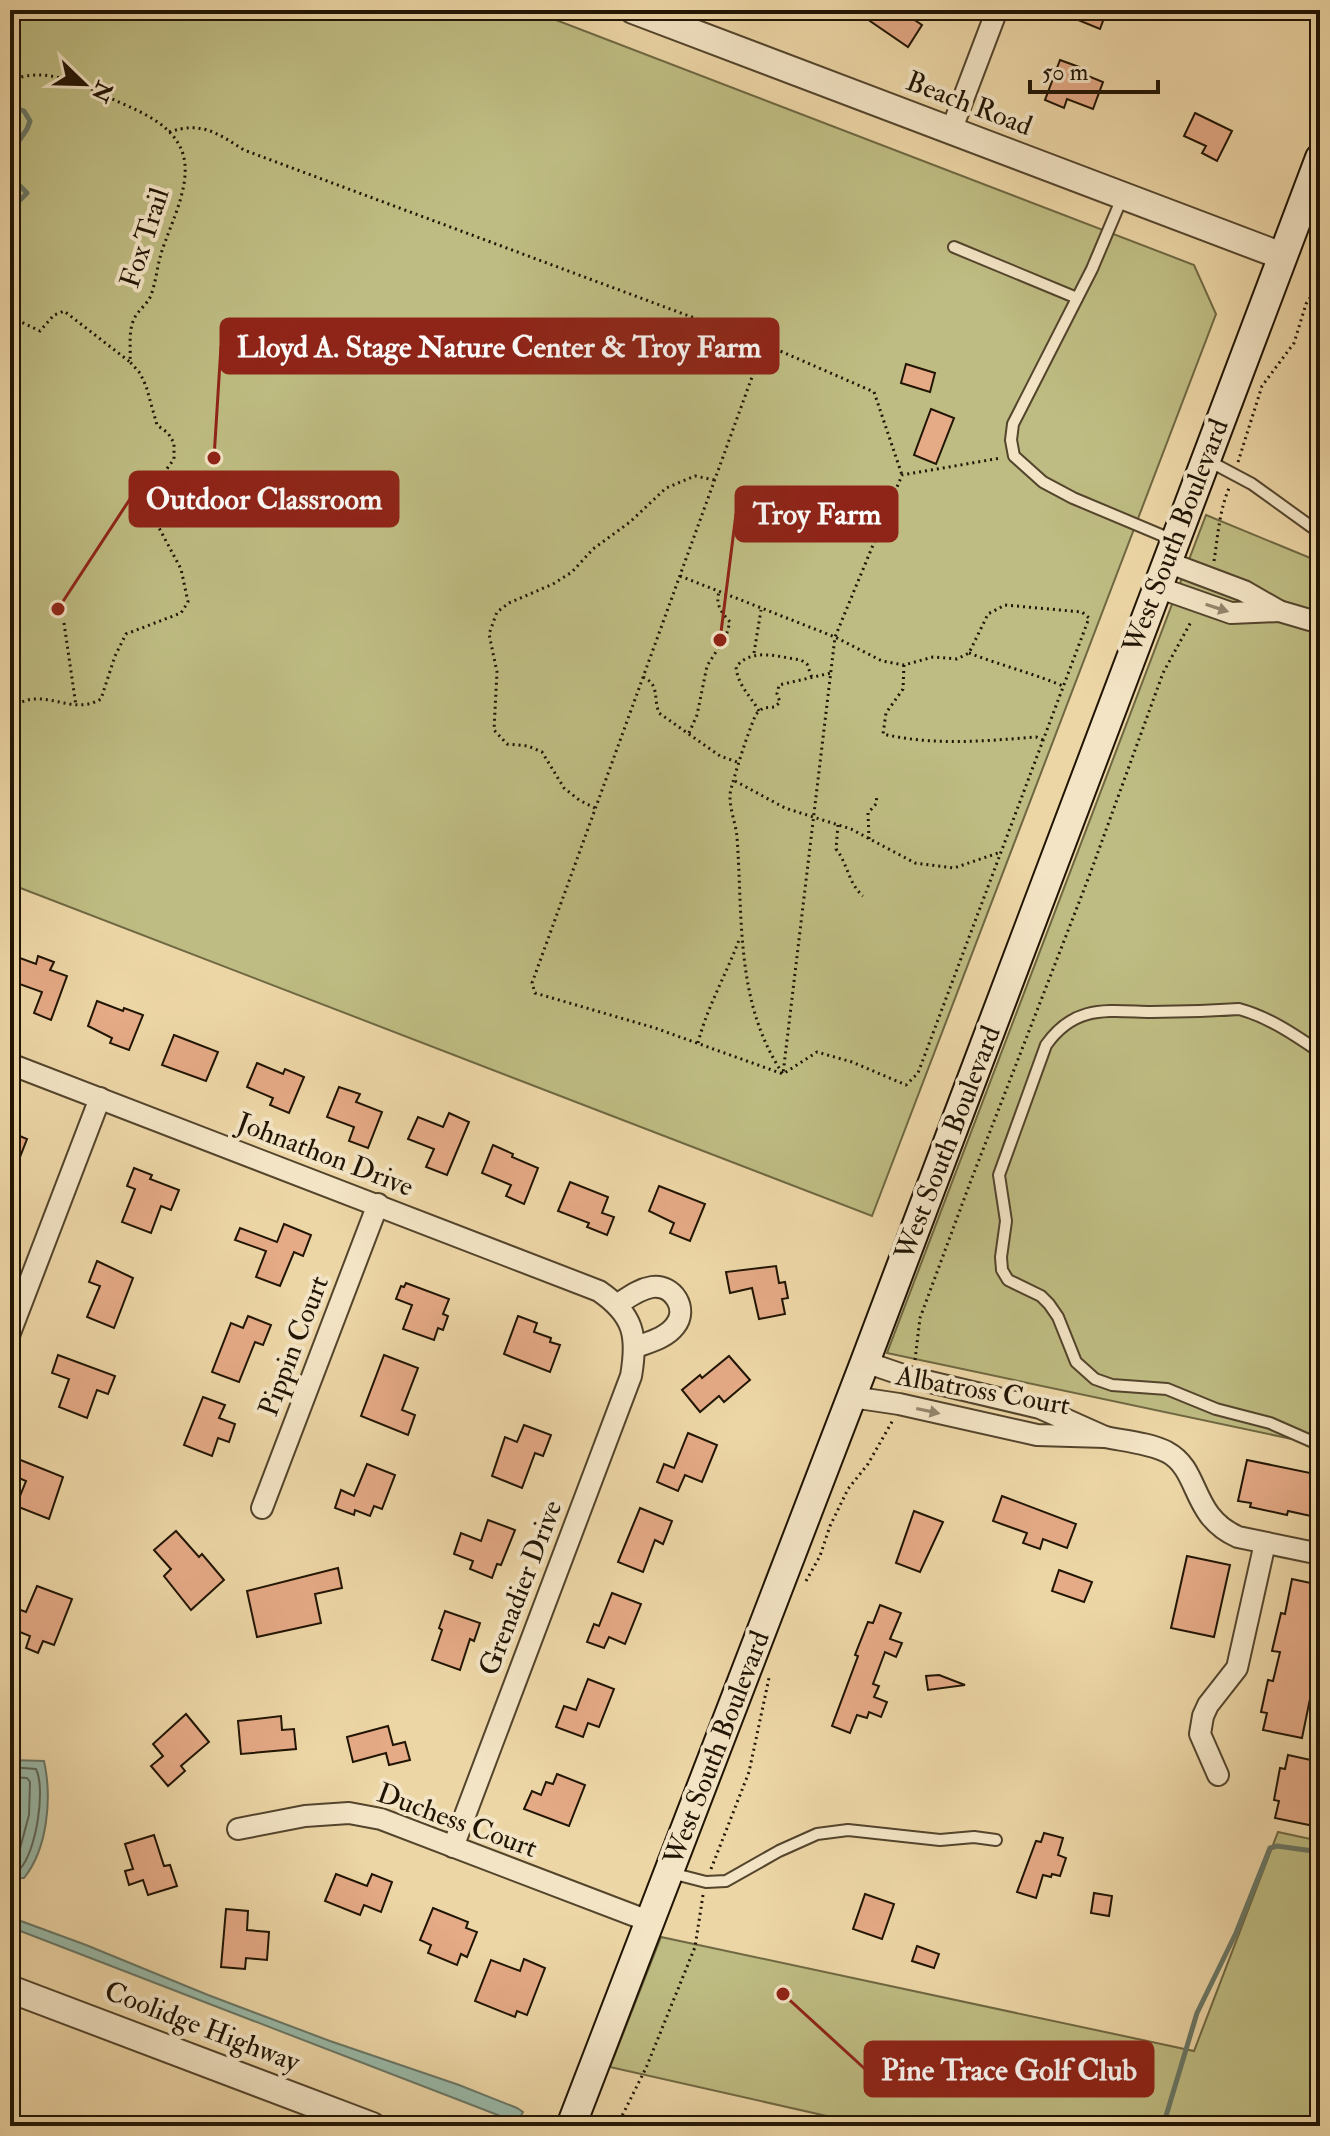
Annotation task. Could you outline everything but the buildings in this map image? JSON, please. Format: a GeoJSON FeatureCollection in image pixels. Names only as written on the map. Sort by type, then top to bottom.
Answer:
{"type":"FeatureCollection","features":[{"type":"Feature","properties":{"kind":"main road","name":"West South Boulevard"},"geometry":{"type":"LineString","coordinates":[[571,2126],[852,1397],[1320,158]]}},
{"type":"Feature","properties":{"kind":"street","name":"Beach Road"},"geometry":{"type":"LineString","coordinates":[[633,10],[1282,256]]}},
{"type":"Feature","properties":{"kind":"street"},"geometry":{"type":"LineString","coordinates":[[951,131],[997,10]]}},
{"type":"Feature","properties":{"kind":"street"},"geometry":{"type":"LineString","coordinates":[[1166,563],[1231,613],[1279,611],[1320,623]]}},
{"type":"Feature","properties":{"kind":"street","name":"Johnathon Drive"},"geometry":{"type":"LineString","coordinates":[[10,1064],[599,1291],[618,1304],[629,1322]]}},
{"type":"Feature","properties":{"kind":"street"},"geometry":{"type":"LineString","coordinates":[[10,1333],[100,1098]]}},
{"type":"Feature","properties":{"kind":"street","name":"Pippin Court"},"geometry":{"type":"LineString","coordinates":[[262,1508],[378,1204]]}},
{"type":"Feature","properties":{"kind":"street"},"geometry":{"type":"LineString","coordinates":[[618,1304],[635,1293],[655,1286],[669,1290],[679,1301],[680,1317],[675,1327],[661,1338],[636,1347]]}},
{"type":"Feature","properties":{"kind":"street","name":"Grenadier Drive"},"geometry":{"type":"LineString","coordinates":[[453,1847],[631,1376],[636,1347],[629,1322]]}},
{"type":"Feature","properties":{"kind":"street","name":"Albatross Court"},"geometry":{"type":"LineString","coordinates":[[865,1362],[909,1377],[1040,1408],[1105,1437],[1167,1452],[1183,1466],[1213,1522],[1238,1537],[1320,1554]]}},
{"type":"Feature","properties":{"kind":"street","name":"Albatross Court"},"geometry":{"type":"LineString","coordinates":[[852,1397],[1037,1435],[1105,1437]]}},
{"type":"Feature","properties":{"kind":"street"},"geometry":{"type":"LineString","coordinates":[[1218,1775],[1200,1734],[1203,1716],[1237,1668],[1265,1543]]}},
{"type":"Feature","properties":{"kind":"street","name":"Duchess Court"},"geometry":{"type":"LineString","coordinates":[[238,1829],[305,1816],[349,1813],[381,1819],[651,1922]]}},
{"type":"Feature","properties":{"kind":"street","name":"Coolidge Highway"},"geometry":{"type":"LineString","coordinates":[[10,1989],[372,2126]]}},
{"type":"Feature","properties":{"kind":"lane"},"geometry":{"type":"LineString","coordinates":[[1123,197],[1077,298],[1013,424],[1011,440],[1014,456],[1043,482],[1073,498],[1166,563]]}},
{"type":"Feature","properties":{"kind":"lane"},"geometry":{"type":"LineString","coordinates":[[954,247],[1077,298]]}},
{"type":"Feature","properties":{"kind":"lane"},"geometry":{"type":"LineString","coordinates":[[1205,459],[1235,473],[1320,533]]}},
{"type":"Feature","properties":{"kind":"lane"},"geometry":{"type":"LineString","coordinates":[[1320,1052],[1288,1031],[1239,1009],[1207,1012],[1105,1009],[1086,1013],[1055,1031],[1046,1045],[999,1175],[1006,1221],[1002,1270],[1008,1280],[1019,1288],[1041,1296],[1049,1304],[1058,1317],[1076,1362],[1085,1373],[1112,1385],[1167,1389],[1216,1409],[1270,1423],[1320,1445]]}},
{"type":"Feature","properties":{"kind":"lane"},"geometry":{"type":"LineString","coordinates":[[974,1420],[979,1394]]}},
{"type":"Feature","properties":{"kind":"lane"},"geometry":{"type":"LineString","coordinates":[[669,1873],[706,1882],[726,1881],[817,1834],[848,1830],[940,1840],[974,1837],[996,1840]]}},
{"type":"Feature","properties":{"kind":"path"},"geometry":{"type":"LineString","coordinates":[[10,81],[24,74],[36,73],[75,82],[143,114],[169,132],[187,126],[202,127],[244,150],[764,344],[874,392],[902,475],[835,637],[783,1074]]}},
{"type":"Feature","properties":{"kind":"path","name":"Fox Trail"},"geometry":{"type":"LineString","coordinates":[[130,362],[133,320],[151,298],[160,255],[177,206],[186,167],[179,144],[169,132]]}},
{"type":"Feature","properties":{"kind":"path"},"geometry":{"type":"LineString","coordinates":[[1212,572],[1220,530],[1220,509],[1235,473],[1262,386],[1294,343],[1306,304],[1320,283]]}},
{"type":"Feature","properties":{"kind":"path"},"geometry":{"type":"LineString","coordinates":[[10,710],[22,700],[42,698],[76,706],[90,705],[101,699],[126,634],[181,613],[188,602],[181,569],[158,526],[153,507],[161,477],[174,459],[174,443],[168,433],[157,425],[140,373],[64,311],[54,315],[40,331],[17,320]]}},
{"type":"Feature","properties":{"kind":"path"},"geometry":{"type":"LineString","coordinates":[[764,344],[532,983],[535,993],[655,1028],[783,1074]]}},
{"type":"Feature","properties":{"kind":"path"},"geometry":{"type":"LineString","coordinates":[[902,475],[1014,456]]}},
{"type":"Feature","properties":{"kind":"path"},"geometry":{"type":"LineString","coordinates":[[595,808],[564,788],[542,752],[528,746],[507,744],[494,730],[497,672],[489,634],[497,612],[572,572],[593,549],[630,522],[666,488],[695,476],[715,480]]}},
{"type":"Feature","properties":{"kind":"path"},"geometry":{"type":"LineString","coordinates":[[680,576],[835,637],[882,661],[904,665],[933,657],[957,659],[969,653],[988,614],[1005,605],[1082,612],[1089,618],[918,1073],[906,1085],[852,1062],[817,1052],[783,1074]]}},
{"type":"Feature","properties":{"kind":"path"},"geometry":{"type":"LineString","coordinates":[[689,733],[697,715],[707,666],[726,636],[730,622],[721,612],[717,599],[719,592]]}},
{"type":"Feature","properties":{"kind":"path"},"geometry":{"type":"LineString","coordinates":[[759,711],[744,692],[736,667],[754,653],[761,610]]}},
{"type":"Feature","properties":{"kind":"path"},"geometry":{"type":"LineString","coordinates":[[915,1360],[920,1318],[970,1183],[1090,874],[1167,663],[1191,621]]}},
{"type":"Feature","properties":{"kind":"path"},"geometry":{"type":"LineString","coordinates":[[64,623],[76,706]]}},
{"type":"Feature","properties":{"kind":"path"},"geometry":{"type":"LineString","coordinates":[[754,653],[801,660],[807,664],[812,678]]}},
{"type":"Feature","properties":{"kind":"path"},"geometry":{"type":"LineString","coordinates":[[969,653],[1025,670],[1063,686]]}},
{"type":"Feature","properties":{"kind":"path"},"geometry":{"type":"LineString","coordinates":[[904,665],[903,689],[886,713],[883,734],[906,740],[958,743],[1036,737],[1043,740]]}},
{"type":"Feature","properties":{"kind":"path"},"geometry":{"type":"LineString","coordinates":[[759,711],[775,707],[780,702],[777,694],[779,685],[831,673]]}},
{"type":"Feature","properties":{"kind":"path"},"geometry":{"type":"LineString","coordinates":[[643,677],[653,681],[656,688],[654,701],[659,713],[720,756],[740,763]]}},
{"type":"Feature","properties":{"kind":"path"},"geometry":{"type":"LineString","coordinates":[[698,1043],[704,1019],[730,966],[740,936],[742,917],[731,798],[747,736],[759,711]]}},
{"type":"Feature","properties":{"kind":"path"},"geometry":{"type":"LineString","coordinates":[[735,781],[785,808],[838,825],[915,863],[954,868],[1001,852]]}},
{"type":"Feature","properties":{"kind":"path"},"geometry":{"type":"LineString","coordinates":[[869,839],[868,813],[876,804],[877,795]]}},
{"type":"Feature","properties":{"kind":"path"},"geometry":{"type":"LineString","coordinates":[[838,825],[836,849],[844,858],[854,888],[863,896]]}},
{"type":"Feature","properties":{"kind":"path"},"geometry":{"type":"LineString","coordinates":[[740,936],[753,1007],[783,1074]]}},
{"type":"Feature","properties":{"kind":"path"},"geometry":{"type":"LineString","coordinates":[[805,1583],[820,1556],[848,1489],[868,1464],[891,1423]]}},
{"type":"Feature","properties":{"kind":"path"},"geometry":{"type":"LineString","coordinates":[[617,2126],[646,2068],[695,1947],[706,1882],[749,1772],[771,1673]]}},
{"type":"Feature","properties":{"kind":"shaded area"},"geometry":{"type":"Polygon","coordinates":[[[10,10],[530,10],[1194,265],[1216,314],[872,1216],[10,884],[10,10]]]}},
{"type":"Feature","properties":{"kind":"shaded area"},"geometry":{"type":"Polygon","coordinates":[[[1206,515],[1320,562],[1320,1445],[887,1353],[1206,515]]]}},
{"type":"Feature","properties":{"kind":"shaded area"},"geometry":{"type":"Polygon","coordinates":[[[1278,1832],[1320,1841],[1320,2126],[871,2126],[610,2067],[661,1937],[1194,2051],[1278,1832]]]}},
{"type":"Feature","properties":{"kind":"water"},"geometry":{"type":"Polygon","coordinates":[[[10,1760],[44,1761],[48,1790],[43,1837],[24,1878],[10,1878],[10,1760]]]}},
{"type":"Feature","properties":{"kind":"water"},"geometry":{"type":"Polygon","coordinates":[[[10,1917],[208,1995],[459,2085],[523,2112],[518,2121],[503,2117],[10,1927],[10,1917]]]}},
{"type":"Feature","properties":{"kind":"waterway"},"geometry":{"type":"LineString","coordinates":[[10,106],[24,111],[30,121],[10,154]]}},
{"type":"Feature","properties":{"kind":"waterway"},"geometry":{"type":"LineString","coordinates":[[10,176],[27,193],[18,202],[10,201]]}},
{"type":"Feature","properties":{"kind":"waterway"},"geometry":{"type":"LineString","coordinates":[[1163,2126],[1197,2013],[1236,1933],[1270,1848],[1277,1846],[1320,1852]]}},
{"type":"Feature","properties":{"kind":"place","name":"Lloyd A. Stage Nature Center & Troy Farm"},"geometry":{"type":"Point","coordinates":[214,458]}},
{"type":"Feature","properties":{"kind":"place","name":"Outdoor Classroom"},"geometry":{"type":"Point","coordinates":[58,609]}},
{"type":"Feature","properties":{"kind":"place","name":"Troy Farm"},"geometry":{"type":"Point","coordinates":[720,640]}},
{"type":"Feature","properties":{"kind":"place","name":"Pine Trace Golf Club"},"geometry":{"type":"Point","coordinates":[783,1994]}}]}
